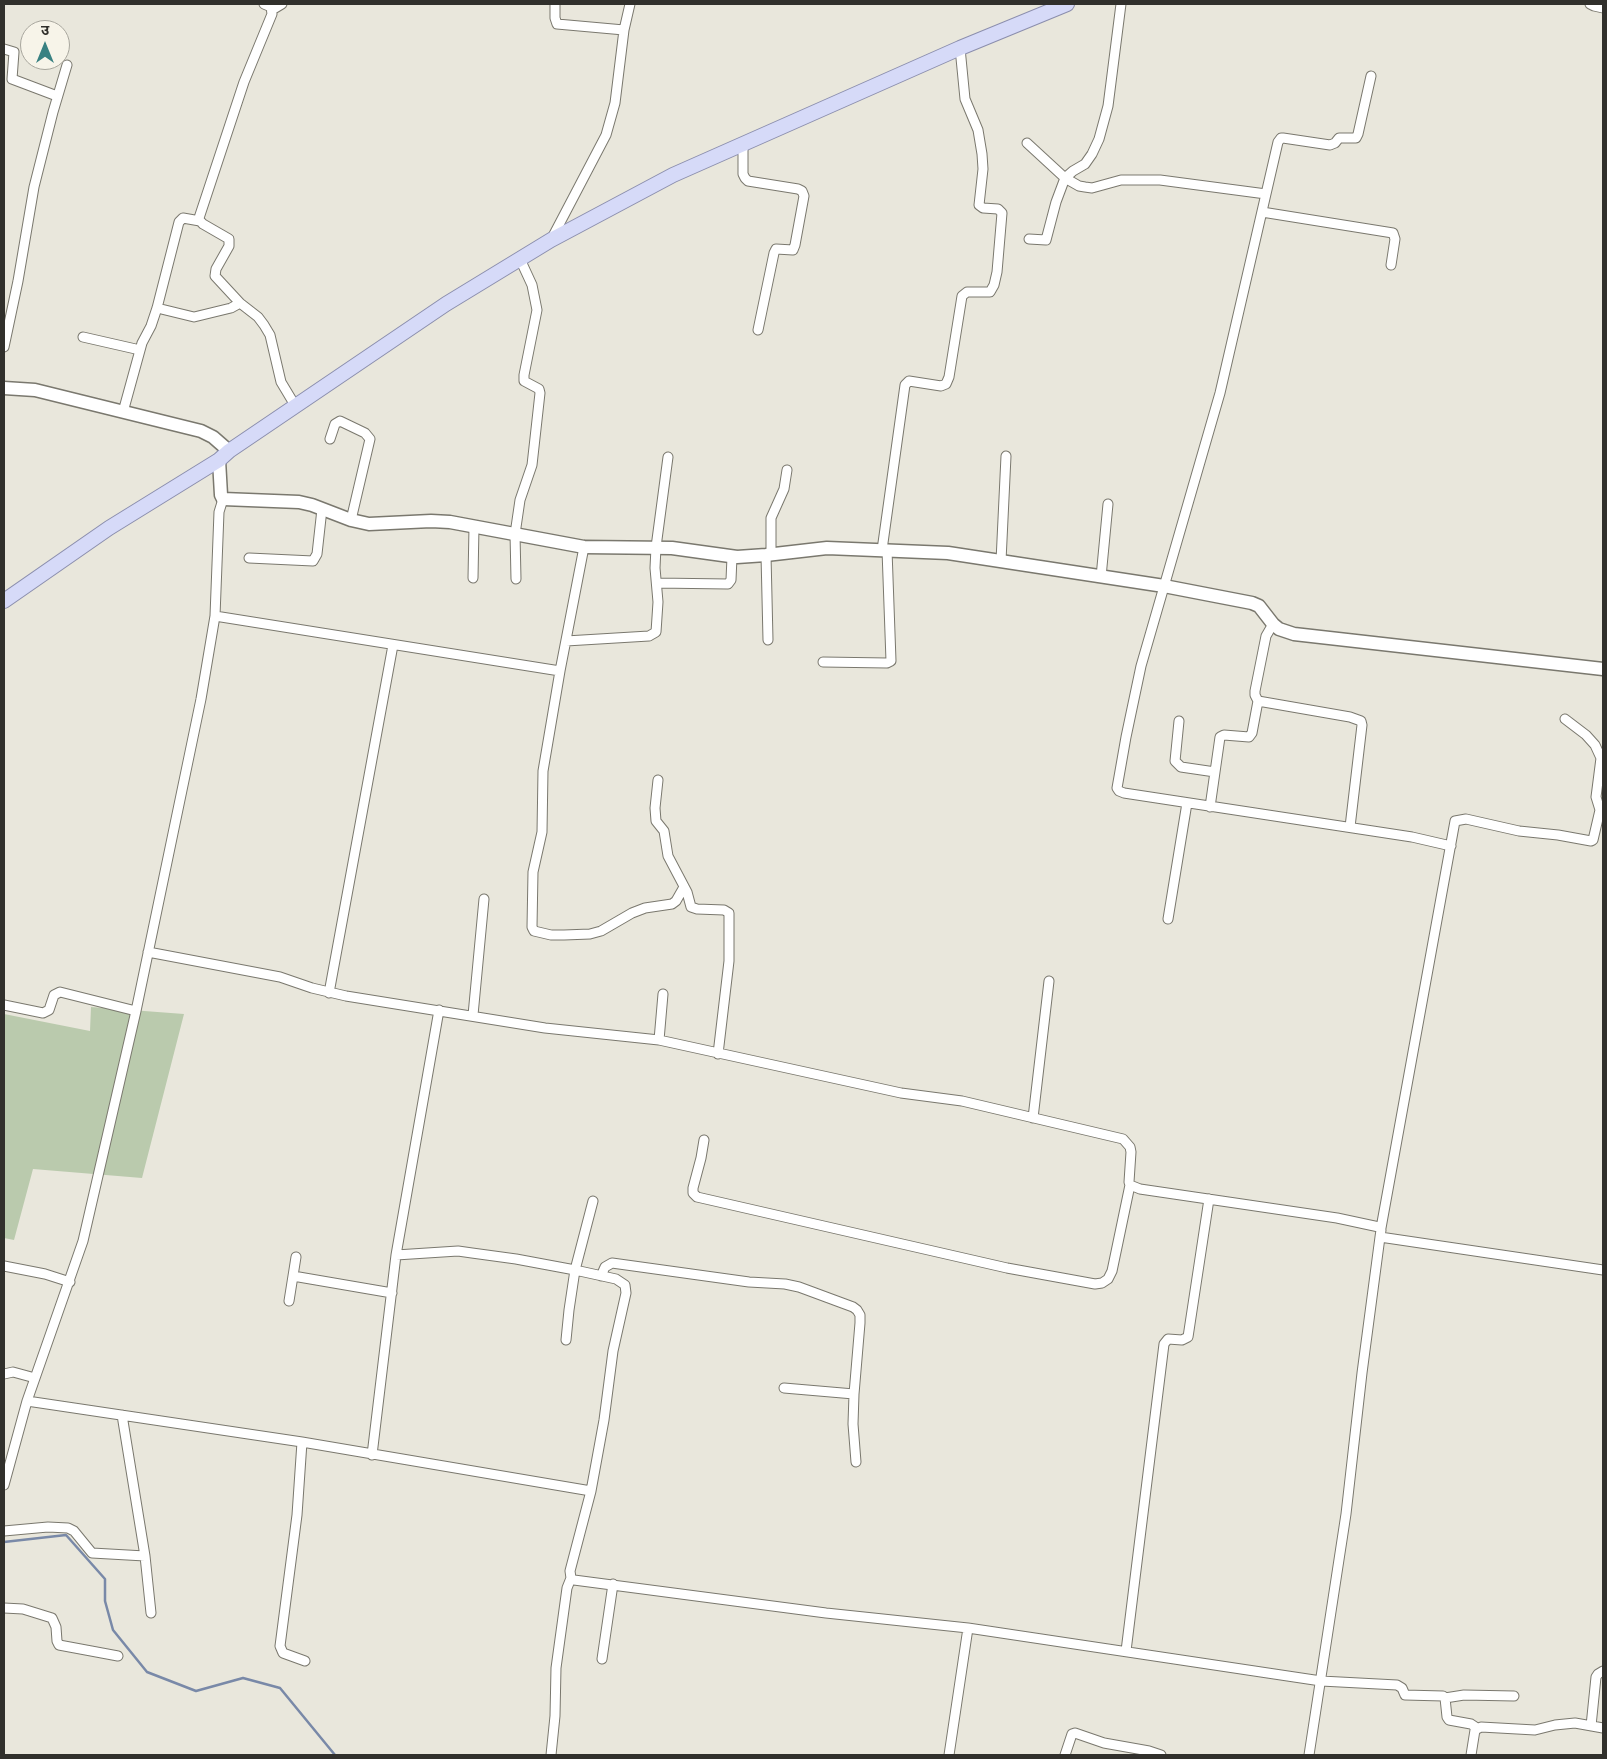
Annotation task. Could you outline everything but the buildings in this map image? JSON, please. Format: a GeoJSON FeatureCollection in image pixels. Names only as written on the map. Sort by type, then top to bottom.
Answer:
{"type":"FeatureCollection","features":[{"type":"Feature","properties":{"kind":"main road"},"geometry":{"type":"LineString","coordinates":[[4,601],[109,528],[224,455],[446,304],[551,240],[641,190],[1046,8],[1067,4]]}},
{"type":"Feature","properties":{"kind":"street"},"geometry":{"type":"LineString","coordinates":[[264,4],[271,7],[272,10]]}},
{"type":"Feature","properties":{"kind":"street"},"geometry":{"type":"LineString","coordinates":[[200,221],[200,213],[244,82],[272,10],[282,4]]}},
{"type":"Feature","properties":{"kind":"street"},"geometry":{"type":"LineString","coordinates":[[555,4],[557,24],[624,30]]}},
{"type":"Feature","properties":{"kind":"street"},"geometry":{"type":"LineString","coordinates":[[551,240],[606,135],[615,103],[624,30],[630,4]]}},
{"type":"Feature","properties":{"kind":"street"},"geometry":{"type":"LineString","coordinates":[[1029,239],[1046,240],[1056,202],[1065,178],[1073,170],[1085,164],[1092,154],[1105,122],[1117,49],[1121,4]]}},
{"type":"Feature","properties":{"kind":"street"},"geometry":{"type":"LineString","coordinates":[[1590,4],[1603,8]]}},
{"type":"Feature","properties":{"kind":"street"},"geometry":{"type":"LineString","coordinates":[[823,662],[888,663],[891,661],[885,550],[905,385],[909,381],[941,386],[946,384],[949,377],[962,296],[967,292],[990,292],[994,285],[1002,213],[998,209],[983,208],[979,205],[983,169],[982,154],[978,130],[965,99],[960,48]]}},
{"type":"Feature","properties":{"kind":"street"},"geometry":{"type":"LineString","coordinates":[[4,49],[14,52],[12,79],[58,96]]}},
{"type":"Feature","properties":{"kind":"street"},"geometry":{"type":"LineString","coordinates":[[4,347],[34,187],[65,70]]}},
{"type":"Feature","properties":{"kind":"street"},"geometry":{"type":"LineString","coordinates":[[1371,76],[1358,137],[1354,139],[1339,138],[1335,143],[1330,144],[1281,138],[1278,142],[1220,393],[1139,675],[1117,788],[1124,793],[1350,827],[1429,840],[1451,846]]}},
{"type":"Feature","properties":{"kind":"street"},"geometry":{"type":"LineString","coordinates":[[1027,143],[1065,178],[1079,186],[1092,188],[1121,180],[1160,180],[1266,194]]}},
{"type":"Feature","properties":{"kind":"street"},"geometry":{"type":"LineString","coordinates":[[743,144],[744,174],[748,181],[798,189],[802,191],[804,196],[793,250],[776,249],[774,253],[758,330]]}},
{"type":"Feature","properties":{"kind":"street"},"geometry":{"type":"LineString","coordinates":[[1262,212],[1393,233],[1395,239],[1391,265]]}},
{"type":"Feature","properties":{"kind":"street"},"geometry":{"type":"LineString","coordinates":[[123,412],[140,350],[157,308],[179,222],[183,218],[200,221],[230,239],[229,246],[216,269],[215,276],[264,325],[270,335],[281,382],[296,407]]}},
{"type":"Feature","properties":{"kind":"street"},"geometry":{"type":"LineString","coordinates":[[516,579],[515,534],[520,500],[532,465],[540,393],[539,389],[524,381],[536,310],[532,285],[520,259]]}},
{"type":"Feature","properties":{"kind":"street"},"geometry":{"type":"LineString","coordinates":[[157,308],[194,317],[231,308],[240,303]]}},
{"type":"Feature","properties":{"kind":"street"},"geometry":{"type":"LineString","coordinates":[[83,337],[140,350]]}},
{"type":"Feature","properties":{"kind":"street"},"geometry":{"type":"LineString","coordinates":[[4,388],[35,390],[207,434],[224,455],[220,495],[222,499],[219,512],[215,616],[201,699],[136,1010],[84,1241],[27,1401],[4,1485]]}},
{"type":"Feature","properties":{"kind":"street"},"geometry":{"type":"LineString","coordinates":[[330,439],[335,424],[340,421],[365,433],[370,439],[351,520]]}},
{"type":"Feature","properties":{"kind":"street"},"geometry":{"type":"LineString","coordinates":[[1001,561],[1006,456]]}},
{"type":"Feature","properties":{"kind":"street"},"geometry":{"type":"LineString","coordinates":[[566,641],[654,635],[657,628],[658,602],[656,548],[668,457]]}},
{"type":"Feature","properties":{"kind":"street"},"geometry":{"type":"LineString","coordinates":[[768,640],[771,518],[781,497],[786,470]]}},
{"type":"Feature","properties":{"kind":"street"},"geometry":{"type":"LineString","coordinates":[[222,499],[293,501],[312,505],[351,520],[369,524],[431,521],[474,526],[584,547],[672,548],[732,557],[769,555],[817,548],[948,553],[1164,586],[1252,603],[1259,606],[1279,629],[1294,634],[1603,669]]}},
{"type":"Feature","properties":{"kind":"street"},"geometry":{"type":"LineString","coordinates":[[1101,577],[1108,504]]}},
{"type":"Feature","properties":{"kind":"street"},"geometry":{"type":"LineString","coordinates":[[249,558],[313,561],[317,554],[322,509]]}},
{"type":"Feature","properties":{"kind":"street"},"geometry":{"type":"LineString","coordinates":[[473,578],[474,526]]}},
{"type":"Feature","properties":{"kind":"street"},"geometry":{"type":"LineString","coordinates":[[584,547],[543,771],[542,832],[533,872],[532,927],[534,931],[564,935],[590,934],[601,931],[632,913],[645,908],[672,904],[676,901],[684,886]]}},
{"type":"Feature","properties":{"kind":"street"},"geometry":{"type":"LineString","coordinates":[[657,584],[726,585],[731,580],[732,557]]}},
{"type":"Feature","properties":{"kind":"street"},"geometry":{"type":"LineString","coordinates":[[215,616],[560,671]]}},
{"type":"Feature","properties":{"kind":"street"},"geometry":{"type":"LineString","coordinates":[[1210,807],[1220,736],[1249,738],[1252,733],[1258,701],[1255,691],[1266,636],[1273,624]]}},
{"type":"Feature","properties":{"kind":"street"},"geometry":{"type":"LineString","coordinates":[[329,993],[393,645]]}},
{"type":"Feature","properties":{"kind":"street"},"geometry":{"type":"LineString","coordinates":[[1258,701],[1350,717],[1361,721],[1362,732],[1350,827]]}},
{"type":"Feature","properties":{"kind":"street"},"geometry":{"type":"LineString","coordinates":[[1310,1755],[1346,1514],[1380,1232],[1454,824],[1459,819],[1519,831],[1593,840],[1600,810],[1596,797],[1601,758],[1595,745],[1586,735],[1565,719]]}},
{"type":"Feature","properties":{"kind":"street"},"geometry":{"type":"LineString","coordinates":[[1178,721],[1175,762],[1181,767],[1215,772]]}},
{"type":"Feature","properties":{"kind":"street"},"geometry":{"type":"LineString","coordinates":[[658,780],[655,808],[656,821],[664,831],[668,856],[684,886],[693,909],[724,910],[729,913],[730,961],[718,1054]]}},
{"type":"Feature","properties":{"kind":"street"},"geometry":{"type":"LineString","coordinates":[[1168,919],[1187,803]]}},
{"type":"Feature","properties":{"kind":"street"},"geometry":{"type":"LineString","coordinates":[[473,1015],[484,899]]}},
{"type":"Feature","properties":{"kind":"street"},"geometry":{"type":"LineString","coordinates":[[148,952],[280,977],[329,993],[545,1028],[659,1040],[901,1093],[962,1101],[1123,1139],[1130,1147],[1131,1152],[1128,1180],[1130,1185],[1112,1271],[1108,1279],[1102,1283],[1095,1284],[1007,1268],[697,1197],[693,1193],[693,1188],[704,1140]]}},
{"type":"Feature","properties":{"kind":"street"},"geometry":{"type":"LineString","coordinates":[[1033,1118],[1049,981]]}},
{"type":"Feature","properties":{"kind":"street"},"geometry":{"type":"LineString","coordinates":[[4,1004],[43,1013],[48,1010],[54,995],[60,992],[136,1010]]}},
{"type":"Feature","properties":{"kind":"street"},"geometry":{"type":"LineString","coordinates":[[659,1040],[663,994]]}},
{"type":"Feature","properties":{"kind":"street"},"geometry":{"type":"LineString","coordinates":[[372,1455],[396,1255],[439,1010]]}},
{"type":"Feature","properties":{"kind":"street"},"geometry":{"type":"LineString","coordinates":[[1130,1185],[1140,1189],[1209,1200],[1337,1218],[1376,1226],[1380,1232],[1603,1270]]}},
{"type":"Feature","properties":{"kind":"street"},"geometry":{"type":"LineString","coordinates":[[1126,1651],[1164,1344],[1168,1339],[1182,1340],[1188,1337],[1209,1200]]}},
{"type":"Feature","properties":{"kind":"street"},"geometry":{"type":"LineString","coordinates":[[566,1340],[575,1270],[593,1201]]}},
{"type":"Feature","properties":{"kind":"street"},"geometry":{"type":"LineString","coordinates":[[396,1255],[458,1251],[516,1259],[601,1276],[622,1282],[626,1288],[613,1351],[604,1420],[591,1491],[567,1588],[556,1668],[556,1716],[551,1755]]}},
{"type":"Feature","properties":{"kind":"street"},"geometry":{"type":"LineString","coordinates":[[289,1301],[296,1258]]}},
{"type":"Feature","properties":{"kind":"street"},"geometry":{"type":"LineString","coordinates":[[601,1276],[605,1267],[612,1263],[749,1282],[785,1284],[853,1306],[860,1315],[853,1424],[856,1462]]}},
{"type":"Feature","properties":{"kind":"street"},"geometry":{"type":"LineString","coordinates":[[4,1266],[45,1274],[70,1282]]}},
{"type":"Feature","properties":{"kind":"street"},"geometry":{"type":"LineString","coordinates":[[293,1276],[392,1293]]}},
{"type":"Feature","properties":{"kind":"street"},"geometry":{"type":"LineString","coordinates":[[4,1374],[13,1372],[35,1378]]}},
{"type":"Feature","properties":{"kind":"street"},"geometry":{"type":"LineString","coordinates":[[784,1388],[854,1394]]}},
{"type":"Feature","properties":{"kind":"street"},"geometry":{"type":"LineString","coordinates":[[27,1401],[302,1442],[591,1491]]}},
{"type":"Feature","properties":{"kind":"street"},"geometry":{"type":"LineString","coordinates":[[122,1415],[145,1556],[151,1613]]}},
{"type":"Feature","properties":{"kind":"street"},"geometry":{"type":"LineString","coordinates":[[302,1442],[298,1506],[280,1646],[283,1653],[305,1661]]}},
{"type":"Feature","properties":{"kind":"street"},"geometry":{"type":"LineString","coordinates":[[4,1531],[48,1527],[68,1528],[74,1531],[92,1553],[145,1556]]}},
{"type":"Feature","properties":{"kind":"street"},"geometry":{"type":"LineString","coordinates":[[571,1578],[826,1612],[968,1628],[1321,1681],[1397,1685],[1402,1688],[1405,1695],[1440,1695],[1445,1698],[1464,1695],[1514,1696]]}},
{"type":"Feature","properties":{"kind":"street"},"geometry":{"type":"LineString","coordinates":[[602,1659],[612,1584]]}},
{"type":"Feature","properties":{"kind":"street"},"geometry":{"type":"LineString","coordinates":[[4,1608],[22,1609],[52,1618],[56,1626],[59,1645],[118,1656]]}},
{"type":"Feature","properties":{"kind":"street"},"geometry":{"type":"LineString","coordinates":[[948,1755],[968,1628]]}},
{"type":"Feature","properties":{"kind":"street"},"geometry":{"type":"LineString","coordinates":[[1591,1726],[1596,1677],[1603,1671]]}},
{"type":"Feature","properties":{"kind":"street"},"geometry":{"type":"LineString","coordinates":[[1445,1698],[1449,1720],[1471,1724],[1477,1728],[1534,1730],[1575,1723],[1603,1728]]}},
{"type":"Feature","properties":{"kind":"street"},"geometry":{"type":"LineString","coordinates":[[1471,1755],[1474,1734],[1477,1728]]}},
{"type":"Feature","properties":{"kind":"street"},"geometry":{"type":"LineString","coordinates":[[1065,1755],[1072,1734],[1075,1733],[1104,1743],[1149,1751],[1160,1755]]}},
{"type":"Feature","properties":{"kind":"green space"},"geometry":{"type":"Polygon","coordinates":[[[91,1007],[184,1014],[142,1178],[33,1169],[14,1240],[4,1238],[4,1014],[90,1031],[91,1007]]]}},
{"type":"Feature","properties":{"kind":"waterway"},"geometry":{"type":"LineString","coordinates":[[4,1542],[66,1535],[105,1579],[105,1601],[113,1630],[147,1672],[196,1691],[243,1678],[280,1688],[335,1755]]}}]}
